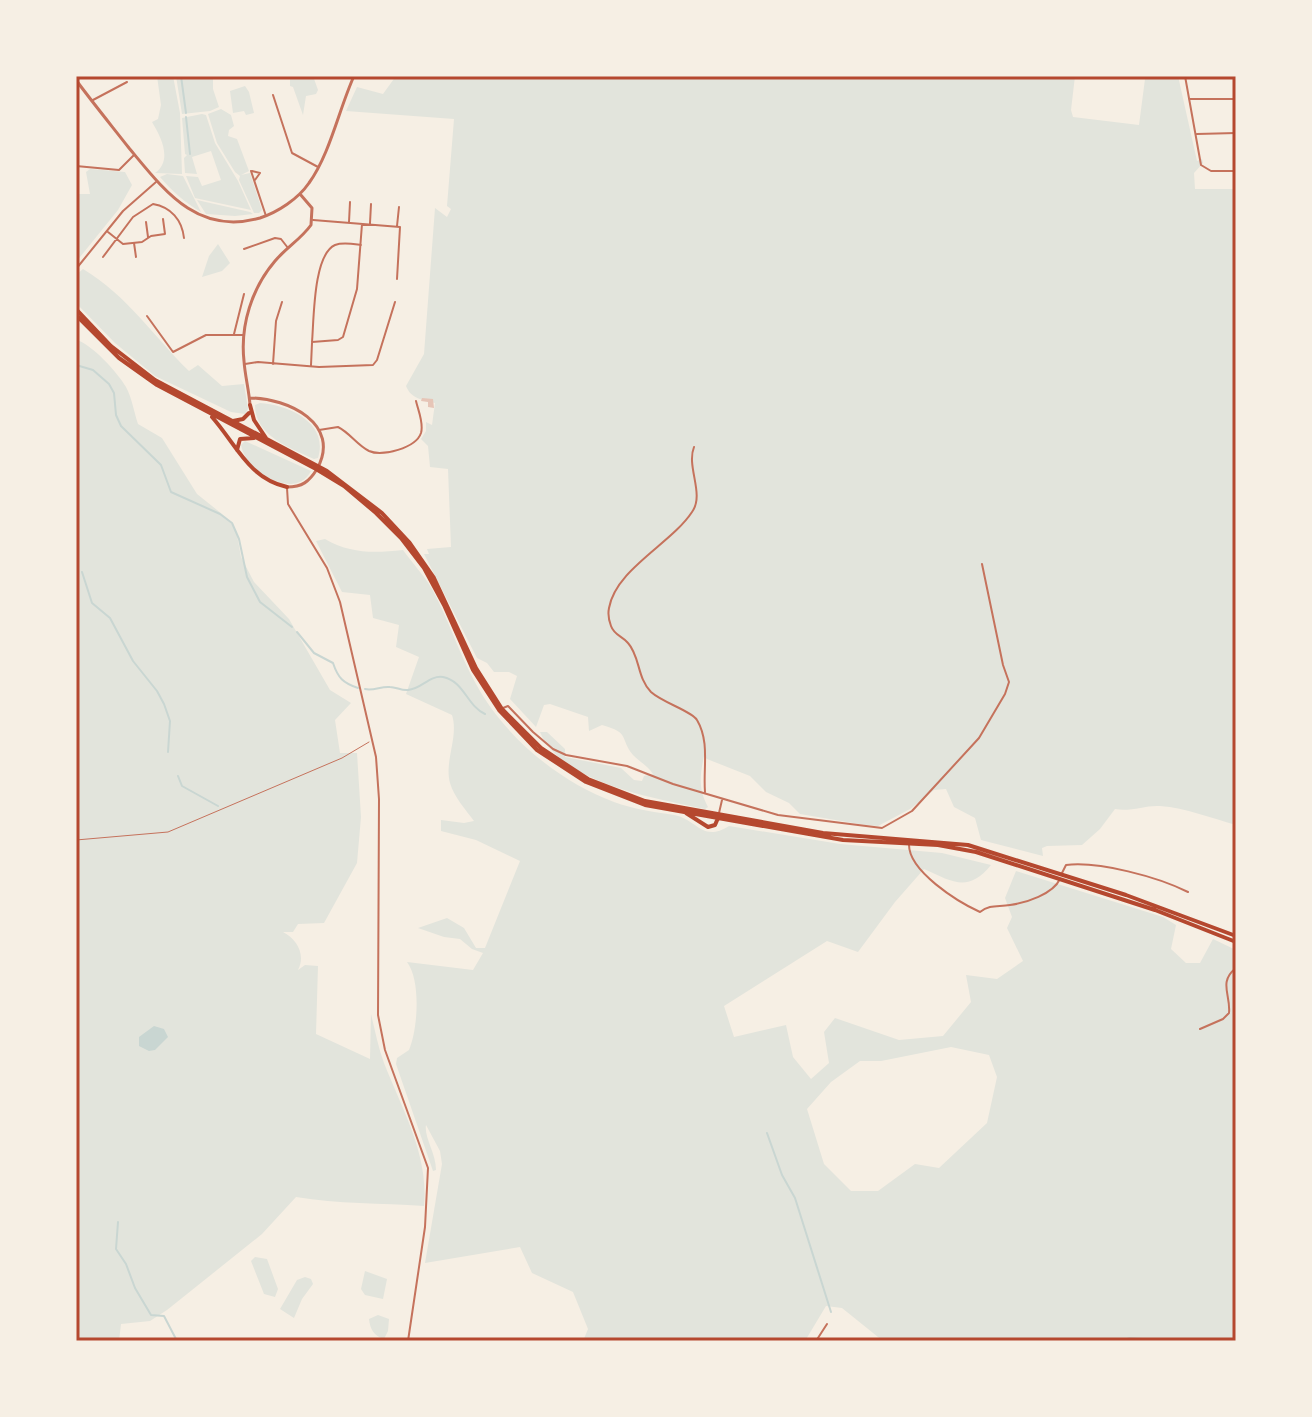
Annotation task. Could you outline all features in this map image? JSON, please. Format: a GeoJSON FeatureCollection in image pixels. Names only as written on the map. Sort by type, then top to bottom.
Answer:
{"type":"FeatureCollection","features":[{"type":"Feature","properties":{"kind":"highway"},"geometry":{"type":"LineString","coordinates":[[76,312],[101,341],[169,393],[307,462]]}},
{"type":"Feature","properties":{"kind":"highway"},"geometry":{"type":"LineString","coordinates":[[76,312],[145,373],[327,473],[382,513],[418,554],[441,590],[476,668],[502,709],[541,748],[588,779],[645,801],[719,817],[843,840],[966,849],[1060,876]]}},
{"type":"Feature","properties":{"kind":"highway"},"geometry":{"type":"LineString","coordinates":[[230,420],[243,419],[250,408]]}},
{"type":"Feature","properties":{"kind":"highway"},"geometry":{"type":"LineString","coordinates":[[250,408],[255,424],[268,440]]}},
{"type":"Feature","properties":{"kind":"highway"},"geometry":{"type":"LineString","coordinates":[[208,413],[259,475],[287,487]]}},
{"type":"Feature","properties":{"kind":"highway"},"geometry":{"type":"LineString","coordinates":[[237,452],[240,439],[256,438]]}},
{"type":"Feature","properties":{"kind":"highway"},"geometry":{"type":"LineString","coordinates":[[327,473],[376,513],[416,558],[439,594],[479,680],[499,710],[525,738],[561,768],[597,788],[645,805],[684,812],[835,835],[954,843],[994,852],[1236,939]]}},
{"type":"Feature","properties":{"kind":"highway"},"geometry":{"type":"LineString","coordinates":[[684,812],[708,827],[715,825],[719,817]]}},
{"type":"Feature","properties":{"kind":"street"},"geometry":{"type":"LineString","coordinates":[[76,80],[157,181],[179,203],[211,219],[236,221],[266,216],[300,194],[319,167],[354,76]]}},
{"type":"Feature","properties":{"kind":"street"},"geometry":{"type":"LineString","coordinates":[[1185,76],[1200,162],[1207,170],[1236,171]]}},
{"type":"Feature","properties":{"kind":"street"},"geometry":{"type":"LineString","coordinates":[[92,101],[127,82]]}},
{"type":"Feature","properties":{"kind":"street"},"geometry":{"type":"LineString","coordinates":[[273,95],[292,153],[319,167]]}},
{"type":"Feature","properties":{"kind":"street"},"geometry":{"type":"LineString","coordinates":[[1189,99],[1236,99]]}},
{"type":"Feature","properties":{"kind":"street"},"geometry":{"type":"LineString","coordinates":[[1195,134],[1236,133]]}},
{"type":"Feature","properties":{"kind":"street"},"geometry":{"type":"LineString","coordinates":[[76,166],[119,170],[135,154]]}},
{"type":"Feature","properties":{"kind":"street"},"geometry":{"type":"LineString","coordinates":[[76,269],[123,211],[157,181]]}},
{"type":"Feature","properties":{"kind":"street"},"geometry":{"type":"LineString","coordinates":[[254,181],[266,216]]}},
{"type":"Feature","properties":{"kind":"street"},"geometry":{"type":"LineString","coordinates":[[250,408],[243,335],[249,309],[256,290],[275,261],[308,230],[313,220],[312,208],[300,194]]}},
{"type":"Feature","properties":{"kind":"street"},"geometry":{"type":"LineString","coordinates":[[349,223],[350,202]]}},
{"type":"Feature","properties":{"kind":"street"},"geometry":{"type":"LineString","coordinates":[[103,257],[143,208],[156,204],[180,219],[184,238]]}},
{"type":"Feature","properties":{"kind":"street"},"geometry":{"type":"LineString","coordinates":[[369,225],[371,204]]}},
{"type":"Feature","properties":{"kind":"street"},"geometry":{"type":"LineString","coordinates":[[397,227],[399,207]]}},
{"type":"Feature","properties":{"kind":"street"},"geometry":{"type":"LineString","coordinates":[[107,232],[123,244],[134,243],[165,234],[163,219]]}},
{"type":"Feature","properties":{"kind":"street"},"geometry":{"type":"LineString","coordinates":[[313,220],[400,227],[397,279]]}},
{"type":"Feature","properties":{"kind":"street"},"geometry":{"type":"LineString","coordinates":[[146,222],[148,238]]}},
{"type":"Feature","properties":{"kind":"street"},"geometry":{"type":"LineString","coordinates":[[312,342],[343,337],[357,289],[362,224]]}},
{"type":"Feature","properties":{"kind":"street"},"geometry":{"type":"LineString","coordinates":[[244,249],[275,238],[281,239],[288,248]]}},
{"type":"Feature","properties":{"kind":"street"},"geometry":{"type":"LineString","coordinates":[[134,243],[136,257]]}},
{"type":"Feature","properties":{"kind":"street"},"geometry":{"type":"LineString","coordinates":[[311,366],[316,285],[327,251],[338,243],[361,245]]}},
{"type":"Feature","properties":{"kind":"street"},"geometry":{"type":"LineString","coordinates":[[234,335],[244,294]]}},
{"type":"Feature","properties":{"kind":"street"},"geometry":{"type":"LineString","coordinates":[[273,364],[276,321],[282,302]]}},
{"type":"Feature","properties":{"kind":"street"},"geometry":{"type":"LineString","coordinates":[[244,364],[311,366],[375,363],[395,302]]}},
{"type":"Feature","properties":{"kind":"street"},"geometry":{"type":"LineString","coordinates":[[147,316],[173,352],[206,335],[243,335]]}},
{"type":"Feature","properties":{"kind":"street"},"geometry":{"type":"LineString","coordinates":[[250,398],[277,401],[293,407],[319,430],[325,443],[323,459],[309,480],[287,487],[288,504],[327,568],[340,602],[373,740],[379,799],[378,1015],[385,1050],[428,1168],[425,1227],[408,1341]]}},
{"type":"Feature","properties":{"kind":"street"},"geometry":{"type":"LineString","coordinates":[[319,430],[338,427],[369,450],[390,452],[415,441],[420,435],[416,401]]}},
{"type":"Feature","properties":{"kind":"street"},"geometry":{"type":"LineString","coordinates":[[694,447],[691,454],[697,497],[695,509],[679,529],[624,579],[608,613],[613,631],[630,645],[649,690],[668,705],[696,717],[705,745],[705,793]]}},
{"type":"Feature","properties":{"kind":"street"},"geometry":{"type":"LineString","coordinates":[[502,709],[508,706],[559,753],[627,766],[778,815],[882,828],[912,811],[979,738],[1005,694],[1009,682],[982,564]]}},
{"type":"Feature","properties":{"kind":"street"},"geometry":{"type":"LineString","coordinates":[[719,817],[723,798]]}},
{"type":"Feature","properties":{"kind":"street"},"geometry":{"type":"LineString","coordinates":[[910,844],[912,857],[941,890],[980,912],[990,906],[1014,905],[1051,890],[1066,865],[1087,864],[1149,878],[1188,892]]}},
{"type":"Feature","properties":{"kind":"street"},"geometry":{"type":"LineString","coordinates":[[1200,1029],[1229,1013],[1225,982],[1236,968]]}},
{"type":"Feature","properties":{"kind":"street"},"geometry":{"type":"LineString","coordinates":[[816,1341],[827,1324]]}},
{"type":"Feature","properties":{"kind":"lane"},"geometry":{"type":"LineString","coordinates":[[76,840],[168,832],[342,758],[373,740]]}},
{"type":"Feature","properties":{"kind":"shaded area"},"geometry":{"type":"Polygon","coordinates":[[[157,76],[173,76],[180,113],[182,174],[155,173],[164,155],[162,141],[152,122],[158,119],[161,105],[157,76]]]}},
{"type":"Feature","properties":{"kind":"shaded area"},"geometry":{"type":"Polygon","coordinates":[[[176,76],[213,76],[213,89],[219,107],[182,114],[176,76]]]}},
{"type":"Feature","properties":{"kind":"shaded area"},"geometry":{"type":"Polygon","coordinates":[[[294,76],[313,76],[318,90],[316,94],[306,96],[303,115],[290,79],[294,76]]]}},
{"type":"Feature","properties":{"kind":"shaded area"},"geometry":{"type":"Polygon","coordinates":[[[396,76],[1075,76],[1073,117],[1139,125],[1145,79],[1126,76],[1178,76],[1197,161],[1202,159],[1203,163],[1194,173],[1195,189],[1236,189],[1236,825],[1170,807],[1115,809],[1100,829],[1082,845],[1047,846],[1042,848],[1043,856],[981,840],[975,818],[954,807],[946,789],[934,790],[910,809],[878,826],[865,825],[800,814],[789,803],[766,792],[750,776],[704,756],[701,782],[708,807],[705,809],[612,786],[568,764],[551,750],[540,732],[547,732],[565,749],[565,757],[621,768],[634,780],[642,781],[644,776],[653,774],[633,755],[617,731],[602,725],[589,731],[588,717],[550,704],[544,705],[536,727],[510,699],[517,676],[509,672],[494,672],[487,663],[477,658],[424,554],[429,554],[427,549],[451,547],[448,469],[430,467],[428,446],[421,439],[426,431],[426,422],[432,425],[435,403],[414,396],[406,386],[424,354],[435,208],[447,217],[451,209],[447,206],[454,119],[346,111],[357,87],[383,94],[396,76]]]}},
{"type":"Feature","properties":{"kind":"shaded area"},"geometry":{"type":"Polygon","coordinates":[[[245,86],[254,113],[233,113],[230,91],[245,86]]]}},
{"type":"Feature","properties":{"kind":"shaded area"},"geometry":{"type":"Polygon","coordinates":[[[221,109],[231,115],[234,126],[228,136],[237,139],[249,171],[241,175],[250,173],[262,210],[259,213],[254,213],[240,176],[217,143],[208,114],[221,109]]]}},
{"type":"Feature","properties":{"kind":"shaded area"},"geometry":{"type":"Polygon","coordinates":[[[206,115],[215,143],[251,210],[195,198],[186,176],[198,177],[202,186],[221,180],[211,151],[192,157],[197,174],[185,173],[184,158],[187,155],[182,118],[206,115]]]}},
{"type":"Feature","properties":{"kind":"shaded area"},"geometry":{"type":"Polygon","coordinates":[[[90,169],[125,172],[132,185],[118,210],[76,262],[76,194],[90,194],[86,172],[90,169]]]}},
{"type":"Feature","properties":{"kind":"shaded area"},"geometry":{"type":"Polygon","coordinates":[[[167,174],[183,176],[201,212],[160,177],[167,174]]]}},
{"type":"Feature","properties":{"kind":"shaded area"},"geometry":{"type":"Polygon","coordinates":[[[197,200],[250,212],[253,214],[206,214],[197,200]]]}},
{"type":"Feature","properties":{"kind":"shaded area"},"geometry":{"type":"Polygon","coordinates":[[[218,244],[230,263],[222,271],[202,277],[209,256],[218,244]]]}},
{"type":"Feature","properties":{"kind":"shaded area"},"geometry":{"type":"Polygon","coordinates":[[[83,269],[127,304],[189,371],[198,365],[222,386],[244,384],[248,409],[245,414],[231,412],[155,376],[115,343],[76,303],[76,275],[83,269]]]}},
{"type":"Feature","properties":{"kind":"shaded area"},"geometry":{"type":"Polygon","coordinates":[[[76,340],[96,352],[117,374],[128,391],[138,424],[162,438],[197,494],[227,518],[236,530],[241,557],[254,582],[289,619],[330,690],[351,703],[335,720],[340,753],[357,753],[361,817],[357,863],[324,923],[298,924],[293,932],[283,932],[299,948],[301,959],[298,970],[305,965],[318,966],[316,1034],[370,1059],[371,1014],[382,1057],[418,1150],[424,1187],[424,1206],[296,1197],[262,1234],[167,1310],[150,1321],[121,1324],[119,1341],[76,1341],[76,340]]]}},
{"type":"Feature","properties":{"kind":"shaded area"},"geometry":{"type":"Polygon","coordinates":[[[260,403],[283,408],[304,418],[318,435],[318,458],[295,450],[267,433],[257,416],[255,405],[260,403]]]}},
{"type":"Feature","properties":{"kind":"shaded area"},"geometry":{"type":"Polygon","coordinates":[[[245,441],[311,471],[304,480],[294,484],[272,479],[261,473],[244,455],[241,445],[245,441]]]}},
{"type":"Feature","properties":{"kind":"shaded area"},"geometry":{"type":"Polygon","coordinates":[[[325,539],[363,551],[403,550],[432,589],[470,673],[502,722],[535,755],[593,793],[629,807],[682,817],[706,831],[720,831],[729,826],[840,844],[942,853],[991,865],[983,874],[967,882],[952,881],[924,869],[858,952],[827,941],[724,1006],[734,1037],[786,1025],[793,1057],[811,1079],[829,1063],[824,1032],[835,1018],[899,1040],[943,1036],[971,1002],[966,975],[997,979],[1023,961],[1007,928],[1012,917],[1005,898],[1016,871],[1163,917],[1176,925],[1171,949],[1186,963],[1200,963],[1213,939],[1236,950],[1236,1341],[883,1341],[842,1308],[826,1306],[805,1341],[583,1341],[588,1329],[573,1292],[532,1273],[520,1247],[425,1263],[442,1164],[440,1151],[426,1125],[436,1170],[433,1171],[396,1064],[397,1058],[409,1050],[416,1018],[416,992],[407,962],[473,970],[483,953],[460,939],[418,928],[447,918],[464,928],[476,948],[485,948],[520,861],[476,840],[441,831],[441,820],[474,821],[450,783],[454,732],[452,715],[406,694],[419,657],[396,647],[399,625],[373,618],[370,595],[342,592],[316,541],[325,539]],[[951,1047],[881,1061],[860,1061],[831,1082],[807,1109],[824,1164],[851,1191],[878,1191],[915,1164],[939,1168],[987,1123],[997,1077],[989,1055],[951,1047]]]}},
{"type":"Feature","properties":{"kind":"shaded area"},"geometry":{"type":"Polygon","coordinates":[[[154,1026],[164,1029],[168,1037],[155,1050],[149,1051],[139,1046],[139,1037],[154,1026]]]}},
{"type":"Feature","properties":{"kind":"shaded area"},"geometry":{"type":"Polygon","coordinates":[[[255,1257],[267,1259],[278,1289],[275,1297],[264,1294],[251,1261],[255,1257]]]}},
{"type":"Feature","properties":{"kind":"shaded area"},"geometry":{"type":"Polygon","coordinates":[[[365,1271],[387,1279],[383,1299],[365,1295],[361,1289],[365,1271]]]}},
{"type":"Feature","properties":{"kind":"shaded area"},"geometry":{"type":"Polygon","coordinates":[[[305,1277],[311,1279],[313,1284],[294,1318],[280,1309],[297,1280],[305,1277]]]}},
{"type":"Feature","properties":{"kind":"shaded area"},"geometry":{"type":"Polygon","coordinates":[[[378,1315],[389,1319],[384,1339],[375,1334],[369,1319],[378,1315]]]}},
{"type":"Feature","properties":{"kind":"building"},"geometry":{"type":"Polygon","coordinates":[[[422,398],[433,399],[434,408],[428,407],[428,402],[421,401],[422,398]]]}},
{"type":"Feature","properties":{"kind":"waterway"},"geometry":{"type":"LineString","coordinates":[[181,76],[186,113]]}},
{"type":"Feature","properties":{"kind":"waterway"},"geometry":{"type":"LineString","coordinates":[[186,117],[190,154]]}},
{"type":"Feature","properties":{"kind":"waterway"},"geometry":{"type":"LineString","coordinates":[[76,365],[93,370],[109,384],[121,426],[161,465],[171,492],[220,514],[232,523],[239,539],[247,577],[260,602],[292,627]]}},
{"type":"Feature","properties":{"kind":"waterway"},"geometry":{"type":"LineString","coordinates":[[76,562],[78,566]]}},
{"type":"Feature","properties":{"kind":"waterway"},"geometry":{"type":"LineString","coordinates":[[82,572],[92,603],[110,618],[133,661],[164,704],[170,721],[168,752]]}},
{"type":"Feature","properties":{"kind":"waterway"},"geometry":{"type":"LineString","coordinates":[[297,632],[314,653],[333,663],[342,679],[358,688]]}},
{"type":"Feature","properties":{"kind":"waterway"},"geometry":{"type":"LineString","coordinates":[[365,689],[392,687],[408,690],[443,677],[456,683],[485,714]]}},
{"type":"Feature","properties":{"kind":"waterway"},"geometry":{"type":"LineString","coordinates":[[178,776],[182,786],[218,806]]}},
{"type":"Feature","properties":{"kind":"waterway"},"geometry":{"type":"LineString","coordinates":[[767,1133],[782,1175],[795,1198],[831,1312]]}},
{"type":"Feature","properties":{"kind":"waterway"},"geometry":{"type":"LineString","coordinates":[[118,1222],[116,1249],[126,1264],[135,1288],[151,1315],[164,1316],[177,1341]]}},
{"type":"Feature","properties":{"kind":"waterway"},"geometry":{"type":"LineString","coordinates":[[1120,1341],[1130,1338],[1167,1341]]}}]}
